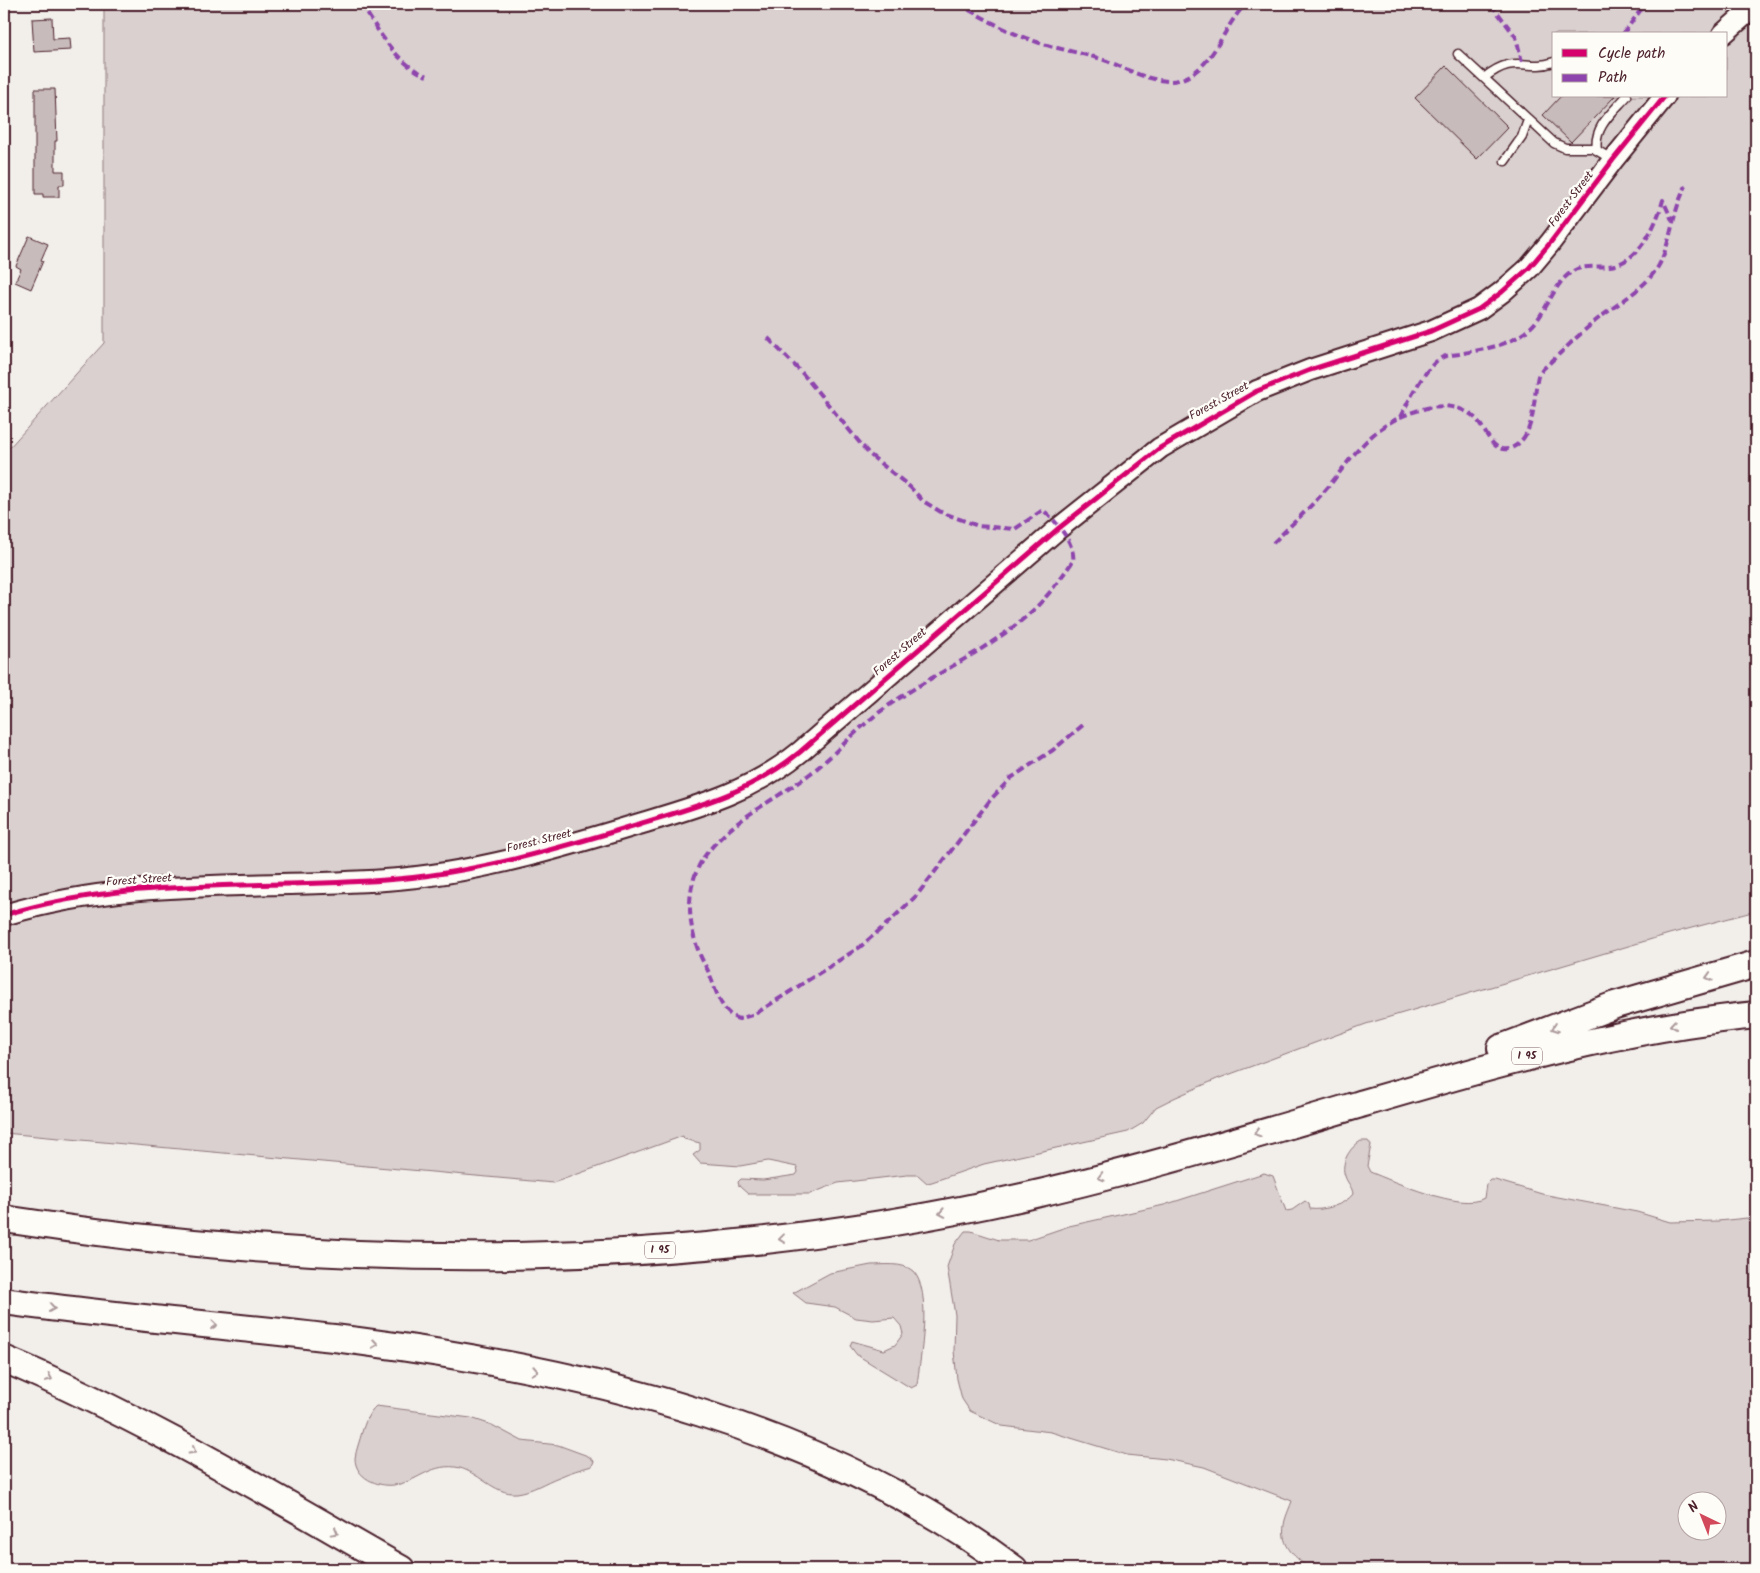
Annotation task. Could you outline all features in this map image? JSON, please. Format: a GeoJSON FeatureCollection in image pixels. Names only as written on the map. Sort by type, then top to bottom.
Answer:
{"type":"FeatureCollection","features":[{"type":"Feature","properties":{"kind":"highway"},"geometry":{"type":"LineString","coordinates":[[1304,1120],[1615,1005],[1756,964]]}},
{"type":"Feature","properties":{"kind":"highway","name":"I 95"},"geometry":{"type":"LineString","coordinates":[[4,1219],[57,1227],[262,1248],[422,1256],[522,1257],[659,1250],[820,1234],[964,1209],[1091,1180],[1466,1072],[1582,1043],[1665,1026],[1756,1015]]}},
{"type":"Feature","properties":{"kind":"highway"},"geometry":{"type":"LineString","coordinates":[[4,1301],[396,1347],[530,1370],[662,1401],[754,1431],[861,1476],[937,1518],[1014,1569]]}},
{"type":"Feature","properties":{"kind":"highway"},"geometry":{"type":"LineString","coordinates":[[4,1358],[158,1431],[401,1569]]}},
{"type":"Feature","properties":{"kind":"street"},"geometry":{"type":"LineString","coordinates":[[1725,32],[1756,5]]}},
{"type":"Feature","properties":{"kind":"street","name":"Forest Street"},"geometry":{"type":"LineString","coordinates":[[4,914],[58,900],[138,889],[434,876],[552,849],[701,805],[740,791],[776,770],[800,752],[1052,534],[1160,448],[1257,391],[1310,370],[1430,332],[1478,309],[1502,292],[1529,268],[1550,243],[1605,155],[1663,98]]}},
{"type":"Feature","properties":{"kind":"lane"},"geometry":{"type":"LineString","coordinates":[[1458,54],[1554,143],[1565,148],[1605,155]]}},
{"type":"Feature","properties":{"kind":"lane"},"geometry":{"type":"LineString","coordinates":[[1484,78],[1507,64],[1522,62],[1546,65],[1552,63]]}},
{"type":"Feature","properties":{"kind":"lane"},"geometry":{"type":"LineString","coordinates":[[1605,155],[1595,140],[1599,128],[1624,98]]}},
{"type":"Feature","properties":{"kind":"lane"},"geometry":{"type":"LineString","coordinates":[[1505,161],[1522,137],[1528,120]]}},
{"type":"Feature","properties":{"kind":"shaded area"},"geometry":{"type":"Polygon","coordinates":[[[104,4],[1756,4],[1756,911],[1669,934],[1366,1024],[1217,1079],[1174,1098],[1156,1107],[1143,1123],[1128,1132],[984,1164],[927,1183],[918,1175],[907,1175],[838,1183],[810,1194],[748,1194],[739,1186],[738,1182],[741,1179],[763,1180],[796,1175],[798,1172],[797,1167],[768,1161],[740,1166],[700,1163],[693,1155],[700,1150],[700,1143],[684,1139],[683,1136],[553,1183],[4,1133],[4,450],[8,449],[104,343],[104,4]]]}},
{"type":"Feature","properties":{"kind":"shaded area"},"geometry":{"type":"Polygon","coordinates":[[[1361,1141],[1368,1141],[1371,1145],[1367,1166],[1370,1172],[1427,1194],[1460,1201],[1474,1201],[1484,1198],[1486,1184],[1490,1180],[1495,1180],[1542,1194],[1637,1212],[1670,1222],[1747,1218],[1756,1223],[1756,1569],[1310,1569],[1288,1548],[1284,1536],[1285,1520],[1292,1501],[1204,1467],[1166,1459],[1127,1455],[1051,1432],[1002,1426],[970,1411],[962,1399],[957,1379],[954,1351],[955,1315],[947,1267],[955,1244],[965,1231],[971,1231],[999,1240],[1028,1240],[1069,1226],[1164,1205],[1264,1173],[1273,1176],[1286,1211],[1292,1210],[1305,1201],[1309,1204],[1310,1209],[1327,1208],[1345,1201],[1353,1194],[1344,1171],[1345,1161],[1350,1151],[1361,1141]]]}},
{"type":"Feature","properties":{"kind":"shaded area"},"geometry":{"type":"Polygon","coordinates":[[[871,1265],[904,1266],[913,1271],[919,1281],[924,1309],[924,1326],[917,1385],[911,1388],[857,1355],[850,1346],[852,1341],[884,1350],[895,1345],[903,1334],[901,1326],[894,1318],[873,1320],[856,1318],[835,1307],[806,1303],[793,1293],[830,1273],[871,1265]]]}},
{"type":"Feature","properties":{"kind":"shaded area"},"geometry":{"type":"Polygon","coordinates":[[[376,1406],[471,1418],[492,1425],[522,1441],[558,1445],[588,1456],[594,1461],[592,1466],[517,1493],[508,1493],[500,1490],[471,1473],[455,1467],[438,1468],[402,1484],[388,1485],[375,1483],[368,1480],[359,1471],[355,1458],[366,1422],[376,1406]]]}},
{"type":"Feature","properties":{"kind":"building"},"geometry":{"type":"Polygon","coordinates":[[[52,18],[53,39],[70,38],[71,50],[34,52],[32,19],[52,18]]]}},
{"type":"Feature","properties":{"kind":"building"},"geometry":{"type":"Polygon","coordinates":[[[1446,66],[1508,127],[1477,159],[1415,98],[1446,66]]]}},
{"type":"Feature","properties":{"kind":"building"},"geometry":{"type":"Polygon","coordinates":[[[35,89],[55,89],[57,141],[55,141],[55,171],[64,171],[64,185],[59,185],[59,197],[43,197],[43,194],[35,194],[35,89]]]}},
{"type":"Feature","properties":{"kind":"building"},"geometry":{"type":"Polygon","coordinates":[[[1559,98],[1613,98],[1571,142],[1543,115],[1559,98]]]}},
{"type":"Feature","properties":{"kind":"building"},"geometry":{"type":"Polygon","coordinates":[[[29,236],[48,244],[31,289],[15,282],[21,269],[16,266],[29,236]]]}},
{"type":"Feature","properties":{"kind":"marked path"},"geometry":{"type":"LineString","coordinates":[[361,4],[381,35],[397,55],[427,76]]}},
{"type":"Feature","properties":{"kind":"marked path"},"geometry":{"type":"LineString","coordinates":[[958,4],[1016,34],[1046,45],[1107,61],[1144,76],[1172,81],[1190,75],[1204,64],[1246,4]]}},
{"type":"Feature","properties":{"kind":"marked path"},"geometry":{"type":"LineString","coordinates":[[1491,4],[1516,37],[1522,62]]}},
{"type":"Feature","properties":{"kind":"marked path"},"geometry":{"type":"LineString","coordinates":[[1624,32],[1645,4]]}},
{"type":"Feature","properties":{"kind":"marked path"},"geometry":{"type":"LineString","coordinates":[[1273,543],[1309,508],[1369,438],[1392,421],[1406,415],[1436,406],[1456,408],[1474,417],[1490,440],[1501,449],[1515,446],[1522,440],[1530,424],[1538,376],[1543,369],[1587,328],[1638,290],[1653,274],[1667,246],[1681,196],[1686,186]]}},
{"type":"Feature","properties":{"kind":"marked path"},"geometry":{"type":"LineString","coordinates":[[1400,417],[1427,371],[1438,360],[1443,357],[1496,346],[1522,334],[1536,321],[1562,280],[1569,274],[1581,268],[1615,265],[1633,255],[1652,229],[1663,200],[1672,220]]}},
{"type":"Feature","properties":{"kind":"marked path"},"geometry":{"type":"LineString","coordinates":[[768,338],[803,374],[869,454],[910,487],[923,501],[941,512],[978,526],[1015,529],[1043,510],[1064,533],[1071,547],[1073,561],[1042,601],[1014,627],[878,713],[811,773],[730,829],[707,853],[699,866],[694,880],[691,894],[691,924],[700,954],[726,1011],[739,1019],[755,1014],[860,947],[917,895],[991,799],[1011,778],[1053,750],[1083,725]]}},
{"type":"Feature","properties":{"kind":"cycle path"},"geometry":{"type":"LineString","coordinates":[[4,915],[51,903],[98,895],[146,890],[337,883],[418,877],[450,872],[514,859],[577,842],[683,811],[743,788],[763,778],[800,752],[1059,528],[1160,448],[1257,391],[1310,370],[1431,331],[1479,309],[1502,292],[1529,268],[1550,243],[1663,98]]}}]}
